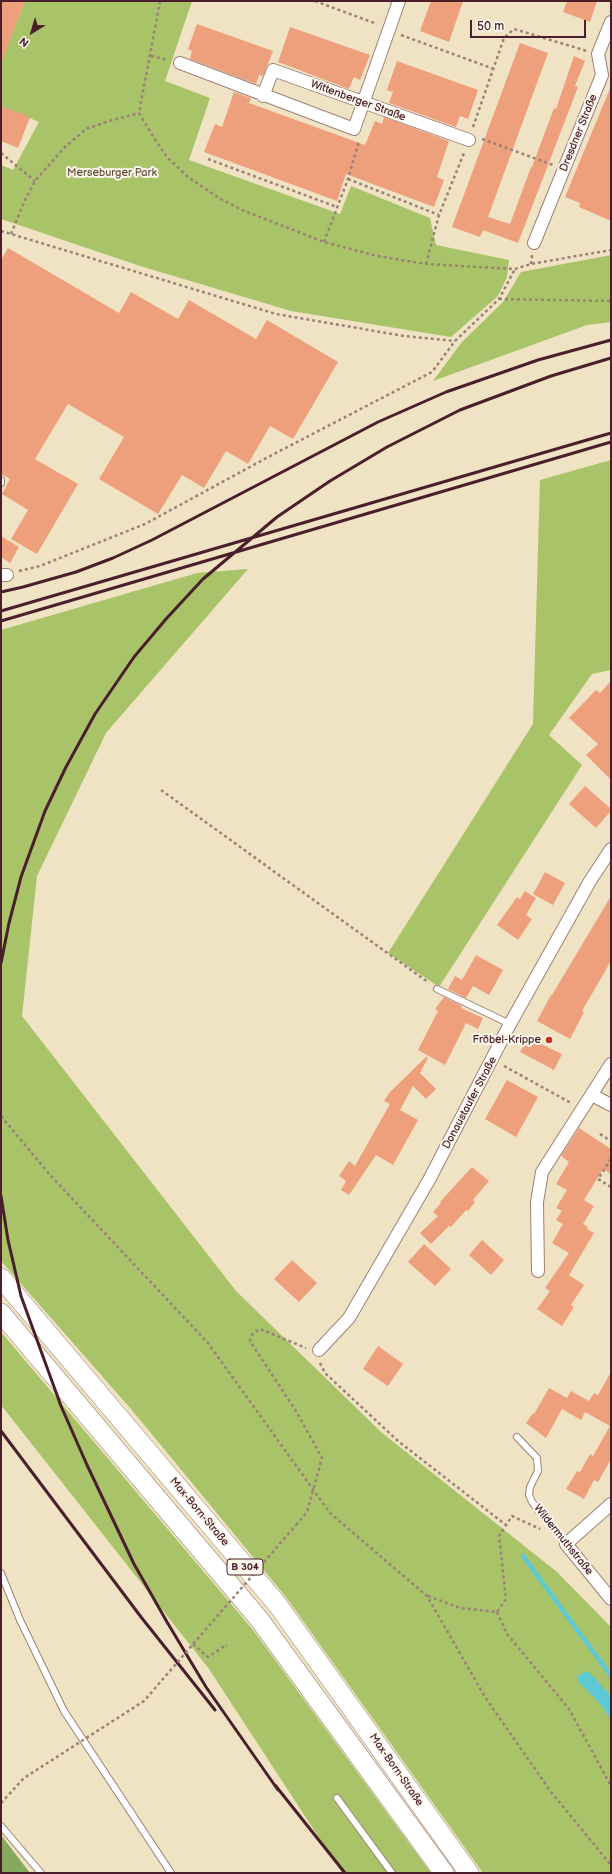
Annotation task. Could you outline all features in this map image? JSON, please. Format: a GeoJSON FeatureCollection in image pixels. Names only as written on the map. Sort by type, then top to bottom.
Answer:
{"type":"FeatureCollection","features":[{"type":"Feature","properties":{"kind":"main road","name":"Max-Born-Straße"},"geometry":{"type":"LineString","coordinates":[[1,1278],[277,1604],[470,1873]]}},
{"type":"Feature","properties":{"kind":"main road","name":"Max-Born-Straße"},"geometry":{"type":"LineString","coordinates":[[1,1313],[260,1619],[440,1872]]}},
{"type":"Feature","properties":{"kind":"street"},"geometry":{"type":"LineString","coordinates":[[180,63],[263,96],[354,129],[399,1]]}},
{"type":"Feature","properties":{"kind":"street"},"geometry":{"type":"LineString","coordinates":[[598,54],[611,22]]}},
{"type":"Feature","properties":{"kind":"street","name":"Dresdner Straße"},"geometry":{"type":"LineString","coordinates":[[534,243],[564,170],[607,76],[598,54]]}},
{"type":"Feature","properties":{"kind":"street","name":"Wittenberger Straße"},"geometry":{"type":"LineString","coordinates":[[263,96],[273,70],[363,103],[473,139]]}},
{"type":"Feature","properties":{"kind":"street","name":"Donaustaufer Straße"},"geometry":{"type":"LineString","coordinates":[[319,1350],[349,1318],[430,1180],[510,1024],[590,881],[611,849]]}},
{"type":"Feature","properties":{"kind":"street"},"geometry":{"type":"LineString","coordinates":[[538,1271],[537,1202],[542,1172],[611,1064]]}},
{"type":"Feature","properties":{"kind":"street"},"geometry":{"type":"LineString","coordinates":[[592,1094],[611,1104]]}},
{"type":"Feature","properties":{"kind":"street"},"geometry":{"type":"LineString","coordinates":[[566,1544],[611,1504]]}},
{"type":"Feature","properties":{"kind":"street","name":"Wildermuthstraße"},"geometry":{"type":"LineString","coordinates":[[566,1544],[611,1599]]}},
{"type":"Feature","properties":{"kind":"lane"},"geometry":{"type":"LineString","coordinates":[[437,989],[510,1024]]}},
{"type":"Feature","properties":{"kind":"lane","name":"Wildermuthstraße"},"geometry":{"type":"LineString","coordinates":[[517,1437],[537,1458],[538,1471],[530,1487],[529,1495],[532,1502],[566,1544]]}},
{"type":"Feature","properties":{"kind":"lane"},"geometry":{"type":"LineString","coordinates":[[1,1573],[20,1620],[64,1711],[171,1873]]}},
{"type":"Feature","properties":{"kind":"lane"},"geometry":{"type":"LineString","coordinates":[[337,1798],[392,1873]]}},
{"type":"Feature","properties":{"kind":"lane"},"geometry":{"type":"LineString","coordinates":[[1,1826],[42,1873]]}},
{"type":"Feature","properties":{"kind":"path"},"geometry":{"type":"LineString","coordinates":[[160,1],[140,113],[154,138],[168,157],[188,177],[219,198],[242,210],[324,242],[377,256],[426,264],[515,269],[531,264],[611,250]]}},
{"type":"Feature","properties":{"kind":"path"},"geometry":{"type":"LineString","coordinates":[[315,1],[390,29],[397,34],[494,69]]}},
{"type":"Feature","properties":{"kind":"path"},"geometry":{"type":"LineString","coordinates":[[504,38],[514,30],[598,54]]}},
{"type":"Feature","properties":{"kind":"path"},"geometry":{"type":"LineString","coordinates":[[11,234],[25,200],[35,181],[64,148],[86,129],[140,113]]}},
{"type":"Feature","properties":{"kind":"path"},"geometry":{"type":"LineString","coordinates":[[324,242],[348,180],[359,141],[354,129]]}},
{"type":"Feature","properties":{"kind":"path"},"geometry":{"type":"LineString","coordinates":[[473,139],[564,170]]}},
{"type":"Feature","properties":{"kind":"path"},"geometry":{"type":"LineString","coordinates":[[1,153],[35,181]]}},
{"type":"Feature","properties":{"kind":"path"},"geometry":{"type":"LineString","coordinates":[[208,159],[337,207]]}},
{"type":"Feature","properties":{"kind":"path"},"geometry":{"type":"LineString","coordinates":[[348,180],[439,214]]}},
{"type":"Feature","properties":{"kind":"path"},"geometry":{"type":"LineString","coordinates":[[1,231],[276,314],[404,336],[455,341]]}},
{"type":"Feature","properties":{"kind":"path"},"geometry":{"type":"LineString","coordinates":[[4,575],[40,566],[145,524],[278,452],[432,372],[455,341],[499,299],[515,269]]}},
{"type":"Feature","properties":{"kind":"path"},"geometry":{"type":"LineString","coordinates":[[499,299],[611,301]]}},
{"type":"Feature","properties":{"kind":"path"},"geometry":{"type":"LineString","coordinates":[[161,790],[437,989]]}},
{"type":"Feature","properties":{"kind":"path"},"geometry":{"type":"LineString","coordinates":[[493,1059],[582,1110]]}},
{"type":"Feature","properties":{"kind":"path"},"geometry":{"type":"LineString","coordinates":[[1,1116],[50,1175],[208,1343],[313,1492],[330,1513],[427,1596],[485,1697],[552,1792],[611,1865]]}},
{"type":"Feature","properties":{"kind":"path"},"geometry":{"type":"LineString","coordinates":[[600,1134],[611,1141]]}},
{"type":"Feature","properties":{"kind":"path"},"geometry":{"type":"LineString","coordinates":[[611,1159],[598,1179],[611,1187]]}},
{"type":"Feature","properties":{"kind":"path"},"geometry":{"type":"LineString","coordinates":[[1,1803],[24,1778],[144,1701],[296,1526],[306,1512],[322,1458],[296,1411],[250,1341],[253,1333],[260,1329],[305,1347],[319,1350],[318,1360],[325,1373],[398,1441],[506,1525]]}},
{"type":"Feature","properties":{"kind":"path"},"geometry":{"type":"LineString","coordinates":[[497,1612],[506,1599],[499,1536],[512,1516],[566,1544]]}},
{"type":"Feature","properties":{"kind":"path"},"geometry":{"type":"LineString","coordinates":[[427,1596],[460,1608],[497,1612]]}},
{"type":"Feature","properties":{"kind":"path"},"geometry":{"type":"LineString","coordinates":[[497,1612],[507,1634],[569,1710],[611,1786]]}},
{"type":"Feature","properties":{"kind":"path"},"geometry":{"type":"LineString","coordinates":[[193,1644],[208,1657],[226,1645],[227,1646]]}},
{"type":"Feature","properties":{"kind":"green space","name":"Merseburger Park"},"geometry":{"type":"Polygon","coordinates":[[[25,1],[192,1],[165,81],[210,98],[189,160],[340,214],[351,186],[430,218],[436,245],[509,260],[507,277],[498,296],[451,337],[291,311],[140,266],[1,219],[1,165],[13,170],[39,122],[1,106],[1,62],[25,1]]]}},
{"type":"Feature","properties":{"kind":"green space"},"geometry":{"type":"Polygon","coordinates":[[[611,255],[611,322],[587,325],[433,381],[462,342],[503,302],[521,272],[611,255]]]}},
{"type":"Feature","properties":{"kind":"green space"},"geometry":{"type":"Polygon","coordinates":[[[611,460],[611,670],[592,674],[549,735],[582,765],[439,987],[388,953],[533,724],[540,480],[611,460]]]}},
{"type":"Feature","properties":{"kind":"green space"},"geometry":{"type":"Polygon","coordinates":[[[248,569],[106,733],[37,876],[22,1016],[236,1291],[381,1432],[557,1572],[611,1627],[611,1873],[483,1873],[286,1597],[131,1409],[1,1261],[1,630],[197,573],[248,569]]]}},
{"type":"Feature","properties":{"kind":"green space"},"geometry":{"type":"Polygon","coordinates":[[[1,1332],[253,1630],[431,1873],[342,1873],[209,1669],[1,1405],[1,1332]]]}},
{"type":"Feature","properties":{"kind":"green space"},"geometry":{"type":"Polygon","coordinates":[[[1,1835],[30,1873],[1,1873],[1,1835]]]}},
{"type":"Feature","properties":{"kind":"water"},"geometry":{"type":"Polygon","coordinates":[[[586,1671],[591,1674],[611,1696],[611,1720],[601,1705],[577,1680],[578,1676],[586,1671]]]}},
{"type":"Feature","properties":{"kind":"building"},"geometry":{"type":"Polygon","coordinates":[[[1,1],[25,1],[2,60],[1,60],[1,1]]]}},
{"type":"Feature","properties":{"kind":"building"},"geometry":{"type":"Polygon","coordinates":[[[431,1],[463,1],[449,42],[420,31],[431,1]]]}},
{"type":"Feature","properties":{"kind":"building"},"geometry":{"type":"Polygon","coordinates":[[[567,1],[597,1],[590,22],[563,12],[567,1]]]}},
{"type":"Feature","properties":{"kind":"building"},"geometry":{"type":"Polygon","coordinates":[[[197,24],[273,51],[263,76],[259,75],[256,84],[190,59],[192,51],[188,49],[197,24]]]}},
{"type":"Feature","properties":{"kind":"building"},"geometry":{"type":"Polygon","coordinates":[[[290,27],[370,55],[360,80],[354,77],[349,89],[278,62],[290,27]]]}},
{"type":"Feature","properties":{"kind":"building"},"geometry":{"type":"Polygon","coordinates":[[[520,43],[548,53],[488,217],[510,224],[554,108],[556,109],[574,56],[585,61],[575,86],[578,87],[518,243],[483,230],[480,237],[452,227],[520,43]]]}},
{"type":"Feature","properties":{"kind":"building"},"geometry":{"type":"Polygon","coordinates":[[[397,61],[478,90],[468,119],[460,116],[456,127],[389,103],[393,92],[387,90],[397,61]]]}},
{"type":"Feature","properties":{"kind":"building"},"geometry":{"type":"Polygon","coordinates":[[[611,86],[611,221],[579,207],[580,203],[565,197],[611,86]]]}},
{"type":"Feature","properties":{"kind":"building"},"geometry":{"type":"Polygon","coordinates":[[[234,92],[251,98],[249,103],[365,145],[375,121],[382,124],[384,117],[449,141],[437,177],[444,180],[434,207],[346,174],[337,201],[204,152],[215,124],[222,127],[234,92]]]}},
{"type":"Feature","properties":{"kind":"building"},"geometry":{"type":"Polygon","coordinates":[[[1,106],[30,117],[18,148],[1,141],[1,106]]]}},
{"type":"Feature","properties":{"kind":"building"},"geometry":{"type":"Polygon","coordinates":[[[8,248],[119,313],[131,292],[178,319],[189,300],[256,339],[267,320],[338,362],[293,439],[270,426],[248,464],[226,451],[204,488],[182,475],[158,514],[99,479],[124,437],[68,404],[35,459],[78,484],[37,554],[11,539],[28,510],[2,494],[10,479],[1,474],[1,260],[8,248]]]}},
{"type":"Feature","properties":{"kind":"building"},"geometry":{"type":"Polygon","coordinates":[[[1,536],[19,547],[10,563],[1,557],[1,536]]]}},
{"type":"Feature","properties":{"kind":"building"},"geometry":{"type":"Polygon","coordinates":[[[611,681],[611,780],[586,755],[598,744],[569,718],[596,690],[600,693],[611,681]]]}},
{"type":"Feature","properties":{"kind":"building"},"geometry":{"type":"Polygon","coordinates":[[[585,786],[611,809],[611,811],[596,828],[569,804],[585,786]]]}},
{"type":"Feature","properties":{"kind":"building"},"geometry":{"type":"Polygon","coordinates":[[[545,872],[565,883],[553,905],[533,894],[545,872]]]}},
{"type":"Feature","properties":{"kind":"building"},"geometry":{"type":"Polygon","coordinates":[[[525,891],[536,898],[526,915],[532,919],[518,940],[497,925],[517,897],[520,899],[525,891]]]}},
{"type":"Feature","properties":{"kind":"building"},"geometry":{"type":"Polygon","coordinates":[[[611,896],[611,961],[582,1011],[584,1012],[570,1039],[537,1021],[611,896]]]}},
{"type":"Feature","properties":{"kind":"building"},"geometry":{"type":"Polygon","coordinates":[[[476,955],[503,970],[489,995],[473,986],[466,998],[448,989],[455,976],[462,980],[476,955]]]}},
{"type":"Feature","properties":{"kind":"building"},"geometry":{"type":"Polygon","coordinates":[[[444,997],[462,1006],[461,1008],[483,1018],[478,1029],[466,1023],[445,1065],[418,1050],[438,1011],[435,1009],[444,997]]]}},
{"type":"Feature","properties":{"kind":"building"},"geometry":{"type":"Polygon","coordinates":[[[528,1038],[562,1054],[554,1070],[520,1052],[528,1038]]]}},
{"type":"Feature","properties":{"kind":"building"},"geometry":{"type":"Polygon","coordinates":[[[426,1057],[428,1058],[420,1073],[436,1089],[426,1099],[413,1086],[400,1110],[418,1120],[393,1165],[376,1155],[349,1195],[341,1190],[346,1181],[339,1176],[349,1161],[355,1166],[390,1104],[384,1101],[389,1093],[426,1057]]]}},
{"type":"Feature","properties":{"kind":"building"},"geometry":{"type":"Polygon","coordinates":[[[507,1080],[538,1097],[516,1137],[485,1119],[507,1080]]]}},
{"type":"Feature","properties":{"kind":"building"},"geometry":{"type":"Polygon","coordinates":[[[579,1128],[611,1149],[611,1174],[603,1169],[584,1200],[594,1206],[583,1224],[588,1227],[587,1229],[594,1233],[569,1275],[584,1285],[571,1305],[574,1307],[562,1326],[537,1309],[550,1291],[545,1288],[569,1253],[552,1243],[563,1224],[556,1220],[562,1211],[556,1208],[567,1190],[556,1184],[569,1162],[561,1156],[579,1128]]]}},
{"type":"Feature","properties":{"kind":"building"},"geometry":{"type":"Polygon","coordinates":[[[472,1167],[489,1181],[473,1200],[475,1202],[468,1211],[466,1210],[451,1227],[449,1226],[431,1244],[420,1233],[438,1216],[433,1212],[441,1203],[440,1202],[472,1167]]]}},
{"type":"Feature","properties":{"kind":"building"},"geometry":{"type":"Polygon","coordinates":[[[482,1240],[504,1260],[491,1275],[469,1255],[482,1240]]]}},
{"type":"Feature","properties":{"kind":"building"},"geometry":{"type":"Polygon","coordinates":[[[424,1244],[451,1269],[435,1286],[408,1262],[424,1244]]]}},
{"type":"Feature","properties":{"kind":"building"},"geometry":{"type":"Polygon","coordinates":[[[292,1260],[317,1283],[299,1302],[274,1279],[292,1260]]]}},
{"type":"Feature","properties":{"kind":"building"},"geometry":{"type":"Polygon","coordinates":[[[378,1346],[403,1364],[388,1386],[363,1369],[378,1346]]]}},
{"type":"Feature","properties":{"kind":"building"},"geometry":{"type":"Polygon","coordinates":[[[611,1372],[611,1459],[598,1482],[594,1480],[584,1499],[566,1489],[577,1471],[580,1472],[590,1454],[593,1456],[610,1426],[585,1412],[581,1420],[562,1409],[546,1438],[526,1423],[533,1413],[534,1414],[549,1388],[567,1398],[571,1391],[589,1401],[594,1393],[598,1395],[611,1372]]]}},
{"type":"Feature","properties":{"kind":"waterway"},"geometry":{"type":"LineString","coordinates":[[523,1556],[611,1676]]}},
{"type":"Feature","properties":{"kind":"railway"},"geometry":{"type":"LineString","coordinates":[[1,592],[76,572],[113,558],[152,540],[378,422],[446,392],[538,360],[611,340]]}},
{"type":"Feature","properties":{"kind":"railway"},"geometry":{"type":"LineString","coordinates":[[1,963],[9,923],[21,877],[45,811],[66,767],[95,714],[134,657],[166,619],[203,579],[277,517],[330,481],[387,447],[460,410],[551,376],[611,358]]}},
{"type":"Feature","properties":{"kind":"railway"},"geometry":{"type":"LineString","coordinates":[[1,611],[611,433]]}},
{"type":"Feature","properties":{"kind":"railway"},"geometry":{"type":"LineString","coordinates":[[1,621],[611,442]]}},
{"type":"Feature","properties":{"kind":"railway"},"geometry":{"type":"LineString","coordinates":[[1,1196],[8,1240],[21,1296],[61,1406],[87,1465],[134,1564],[167,1622],[206,1687],[278,1790]]}},
{"type":"Feature","properties":{"kind":"railway"},"geometry":{"type":"LineString","coordinates":[[1,1431],[141,1617],[215,1710]]}},
{"type":"Feature","properties":{"kind":"railway"},"geometry":{"type":"LineString","coordinates":[[275,1785],[345,1873]]}},
{"type":"Feature","properties":{"kind":"place","name":"Fröbel-Krippe"},"geometry":{"type":"Point","coordinates":[549,1040]}}]}
